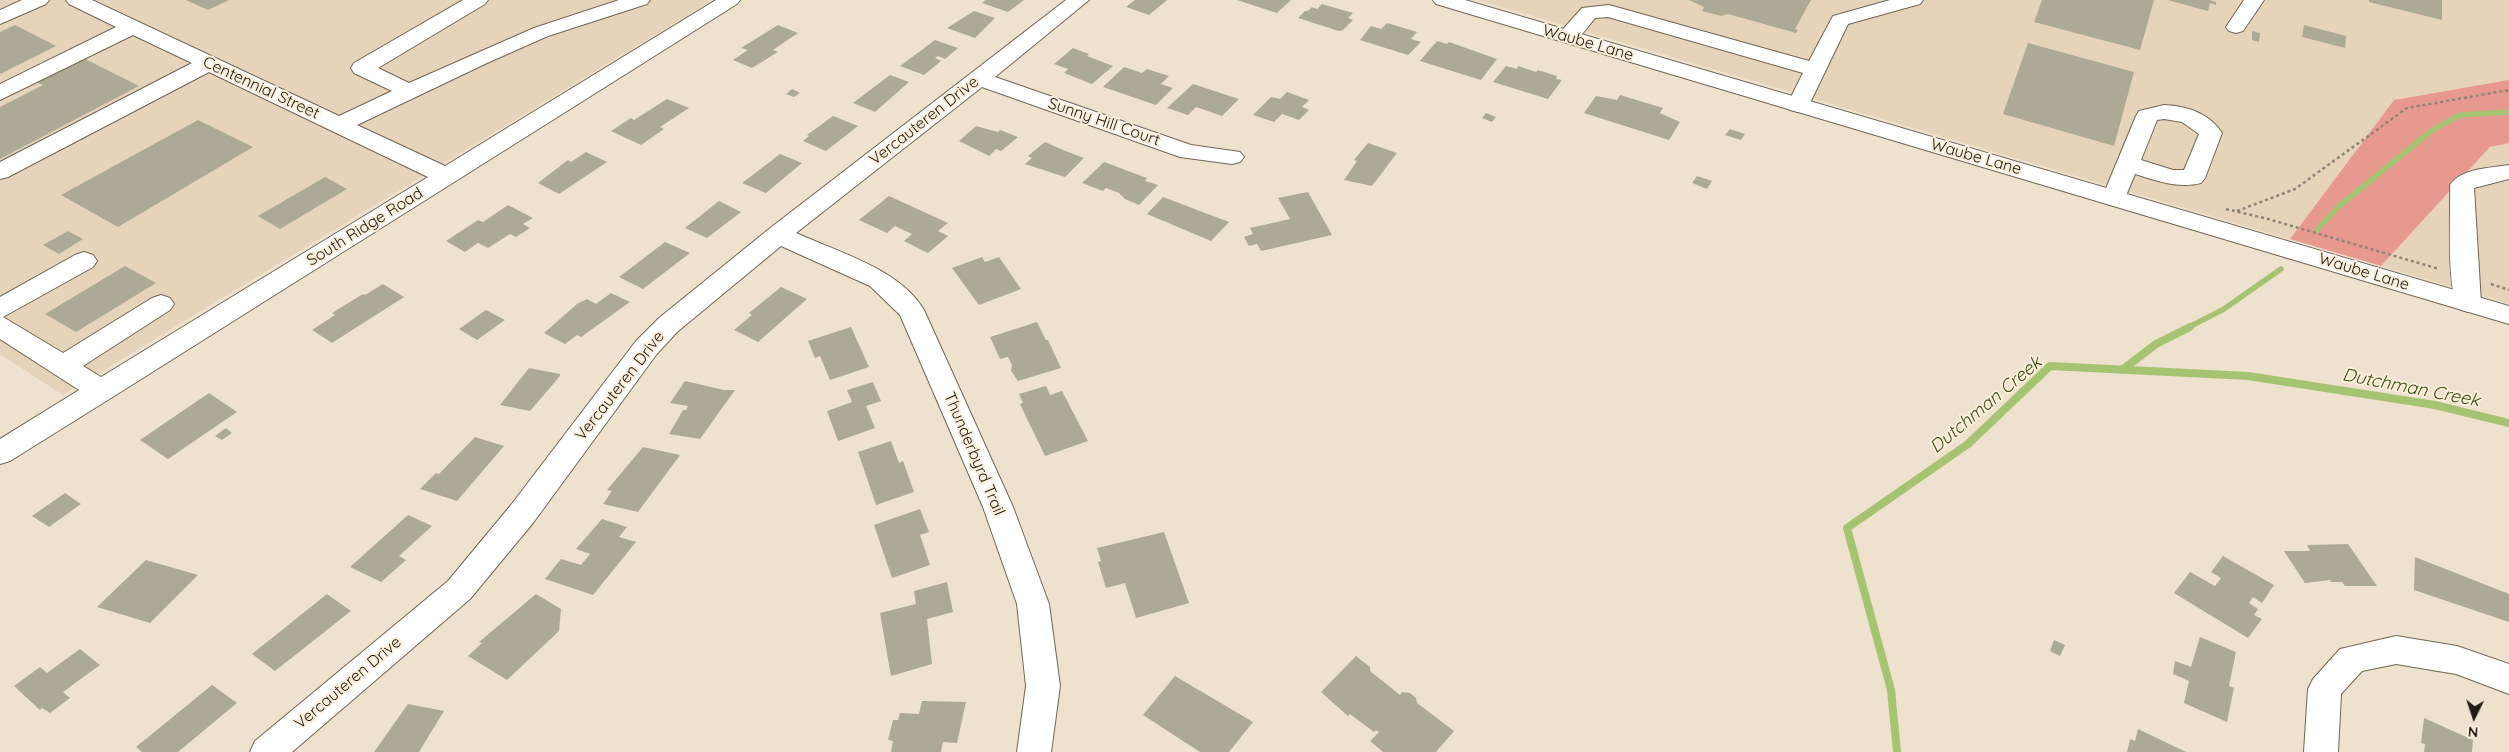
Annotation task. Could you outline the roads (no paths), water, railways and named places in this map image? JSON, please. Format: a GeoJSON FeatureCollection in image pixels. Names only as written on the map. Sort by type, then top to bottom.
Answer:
{"type":"FeatureCollection","features":[{"type":"Feature","properties":{"kind":"street"},"geometry":{"type":"LineString","coordinates":[[0,18],[39,0]]}},
{"type":"Feature","properties":{"kind":"street","name":"Centennial Street"},"geometry":{"type":"LineString","coordinates":[[76,0],[130,28],[209,63],[446,176]]}},
{"type":"Feature","properties":{"kind":"street"},"geometry":{"type":"LineString","coordinates":[[409,91],[362,68],[478,0]]}},
{"type":"Feature","properties":{"kind":"street"},"geometry":{"type":"LineString","coordinates":[[338,125],[479,58],[541,32],[640,0]]}},
{"type":"Feature","properties":{"kind":"street","name":"South Ridge Road"},"geometry":{"type":"LineString","coordinates":[[0,454],[730,0]]}},
{"type":"Feature","properties":{"kind":"street","name":"Vercauteren Drive"},"geometry":{"type":"LineString","coordinates":[[267,752],[459,590],[522,514],[646,348],[668,325],[778,235],[1079,0]]}},
{"type":"Feature","properties":{"kind":"street","name":"Waube Lane"},"geometry":{"type":"LineString","coordinates":[[1443,0],[2509,315]]}},
{"type":"Feature","properties":{"kind":"street"},"geometry":{"type":"LineString","coordinates":[[1798,105],[1840,20],[1913,0]]}},
{"type":"Feature","properties":{"kind":"street"},"geometry":{"type":"LineString","coordinates":[[2236,27],[2254,0]]}},
{"type":"Feature","properties":{"kind":"street"},"geometry":{"type":"LineString","coordinates":[[1567,37],[1589,12],[1609,11],[1816,70]]}},
{"type":"Feature","properties":{"kind":"street"},"geometry":{"type":"LineString","coordinates":[[0,93],[130,28]]}},
{"type":"Feature","properties":{"kind":"street"},"geometry":{"type":"LineString","coordinates":[[0,172],[209,63]]}},
{"type":"Feature","properties":{"kind":"street","name":"Sunny Hill Court"},"geometry":{"type":"LineString","coordinates":[[978,78],[1188,152],[1232,157]]}},
{"type":"Feature","properties":{"kind":"street"},"geometry":{"type":"LineString","coordinates":[[2114,198],[2128,164]]}},
{"type":"Feature","properties":{"kind":"street"},"geometry":{"type":"LineString","coordinates":[[2468,303],[2465,277],[2462,185],[2473,179],[2509,172]]}},
{"type":"Feature","properties":{"kind":"street","name":"Thunderbyrd Trail"},"geometry":{"type":"LineString","coordinates":[[778,235],[879,280],[912,310],[998,507],[1032,604],[1043,686],[1034,752]]}},
{"type":"Feature","properties":{"kind":"street"},"geometry":{"type":"LineString","coordinates":[[0,309],[84,261]]}},
{"type":"Feature","properties":{"kind":"street"},"geometry":{"type":"LineString","coordinates":[[63,366],[162,304]]}},
{"type":"Feature","properties":{"kind":"street"},"geometry":{"type":"LineString","coordinates":[[0,326],[101,391]]}},
{"type":"Feature","properties":{"kind":"street"},"geometry":{"type":"LineString","coordinates":[[2321,752],[2325,690],[2352,659],[2396,650],[2456,660],[2509,679]]}},
{"type":"Feature","properties":{"kind":"waterway"},"geometry":{"type":"LineString","coordinates":[[2317,230],[2338,207],[2431,131],[2460,115],[2509,112]]}},
{"type":"Feature","properties":{"kind":"waterway"},"geometry":{"type":"LineString","coordinates":[[2187,328],[2224,309],[2281,269]]}},
{"type":"Feature","properties":{"kind":"waterway"},"geometry":{"type":"LineString","coordinates":[[2122,370],[2156,344],[2190,327]]}},
{"type":"Feature","properties":{"kind":"waterway","name":"Dutchman Creek"},"geometry":{"type":"LineString","coordinates":[[1897,752],[1891,690],[1847,528],[1968,444],[2050,366],[2122,370]]}},
{"type":"Feature","properties":{"kind":"waterway","name":"Dutchman Creek"},"geometry":{"type":"LineString","coordinates":[[2122,370],[2248,376],[2435,405],[2509,423]]}}]}
